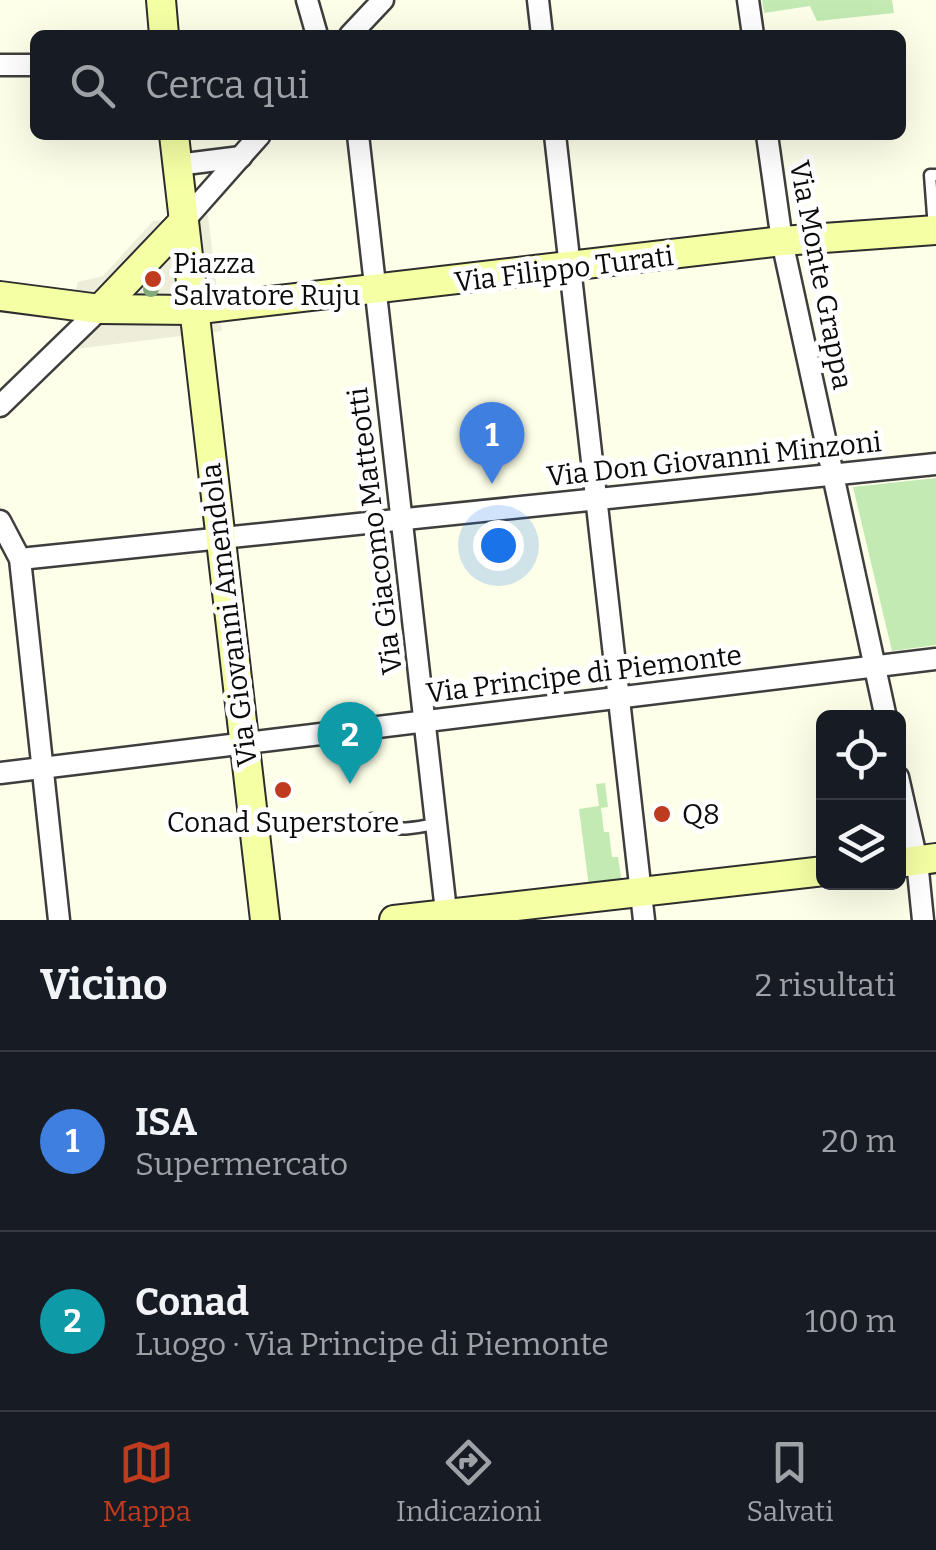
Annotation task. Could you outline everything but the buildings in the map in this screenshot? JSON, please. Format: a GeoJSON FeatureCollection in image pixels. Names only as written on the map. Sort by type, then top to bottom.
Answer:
{"type":"FeatureCollection","features":[{"type":"Feature","properties":{"kind":"street"},"geometry":{"type":"LineString","coordinates":[[160,0],[163,30]]}},
{"type":"Feature","properties":{"kind":"street"},"geometry":{"type":"LineString","coordinates":[[307,0],[316,30]]}},
{"type":"Feature","properties":{"kind":"street"},"geometry":{"type":"LineString","coordinates":[[355,30],[383,0]]}},
{"type":"Feature","properties":{"kind":"street"},"geometry":{"type":"LineString","coordinates":[[538,0],[541,30]]}},
{"type":"Feature","properties":{"kind":"street"},"geometry":{"type":"LineString","coordinates":[[748,0],[752,30]]}},
{"type":"Feature","properties":{"kind":"street"},"geometry":{"type":"LineString","coordinates":[[0,66],[30,65]]}},
{"type":"Feature","properties":{"kind":"street"},"geometry":{"type":"LineString","coordinates":[[0,296],[100,308],[192,310],[174,140]]}},
{"type":"Feature","properties":{"kind":"street"},"geometry":{"type":"LineString","coordinates":[[0,406],[182,224],[256,140]]}},
{"type":"Feature","properties":{"kind":"street","name":"Via Giacomo Matteotti"},"geometry":{"type":"LineString","coordinates":[[359,140],[447,917]]}},
{"type":"Feature","properties":{"kind":"street"},"geometry":{"type":"LineString","coordinates":[[556,140],[642,906]]}},
{"type":"Feature","properties":{"kind":"street","name":"Via Monte Grappa"},"geometry":{"type":"LineString","coordinates":[[768,140],[782,241],[884,710]]}},
{"type":"Feature","properties":{"kind":"street"},"geometry":{"type":"LineString","coordinates":[[177,166],[240,158]]}},
{"type":"Feature","properties":{"kind":"street","name":"Via Filippo Turati"},"geometry":{"type":"LineString","coordinates":[[192,310],[572,269],[782,241],[935,230]]}},
{"type":"Feature","properties":{"kind":"street","name":"Via Giovanni Amendola"},"geometry":{"type":"LineString","coordinates":[[192,310],[265,920]]}},
{"type":"Feature","properties":{"kind":"street","name":"Via Don Giovanni Minzoni"},"geometry":{"type":"LineString","coordinates":[[20,560],[936,464]]}},
{"type":"Feature","properties":{"kind":"street"},"geometry":{"type":"LineString","coordinates":[[0,522],[10,534],[20,560],[58,920]]}},
{"type":"Feature","properties":{"kind":"street","name":"Via Principe di Piemonte"},"geometry":{"type":"LineString","coordinates":[[0,773],[936,659]]}},
{"type":"Feature","properties":{"kind":"street"},"geometry":{"type":"LineString","coordinates":[[903,800],[917,861],[923,920]]}},
{"type":"Feature","properties":{"kind":"street"},"geometry":{"type":"LineString","coordinates":[[394,920],[642,906],[816,873]]}},
{"type":"Feature","properties":{"kind":"lane"},"geometry":{"type":"LineString","coordinates":[[935,230],[930,175],[936,175]]}},
{"type":"Feature","properties":{"kind":"lane"},"geometry":{"type":"LineString","coordinates":[[372,819],[384,828],[400,830],[436,824]]}},
{"type":"Feature","properties":{"kind":"green space"},"geometry":{"type":"Polygon","coordinates":[[[762,0],[892,0],[894,13],[817,21],[810,6],[764,13],[762,0]]]}},
{"type":"Feature","properties":{"kind":"green space"},"geometry":{"type":"Polygon","coordinates":[[[936,478],[936,645],[892,651],[853,487],[936,478]]]}},
{"type":"Feature","properties":{"kind":"green space"},"geometry":{"type":"Polygon","coordinates":[[[605,783],[608,807],[601,808],[604,832],[609,832],[612,857],[618,857],[622,883],[589,887],[579,809],[599,806],[596,784],[605,783]]]}},
{"type":"Feature","properties":{"kind":"shaded area","name":"Piazza Salvatore Ruju"},"geometry":{"type":"Polygon","coordinates":[[[208,215],[222,331],[75,349],[67,320],[78,282],[103,276],[153,221],[208,215]]]}},
{"type":"Feature","properties":{"kind":"place","name":"Piazza Salvatore Ruju"},"geometry":{"type":"Point","coordinates":[153,279]}},
{"type":"Feature","properties":{"kind":"place","name":"ISA"},"geometry":{"type":"Point","coordinates":[492,484]}},
{"type":"Feature","properties":{"kind":"place","name":"Conad"},"geometry":{"type":"Point","coordinates":[350,784]}},
{"type":"Feature","properties":{"kind":"place","name":"Conad Superstore"},"geometry":{"type":"Point","coordinates":[283,790]}},
{"type":"Feature","properties":{"kind":"place","name":"Q8"},"geometry":{"type":"Point","coordinates":[662,814]}}]}
